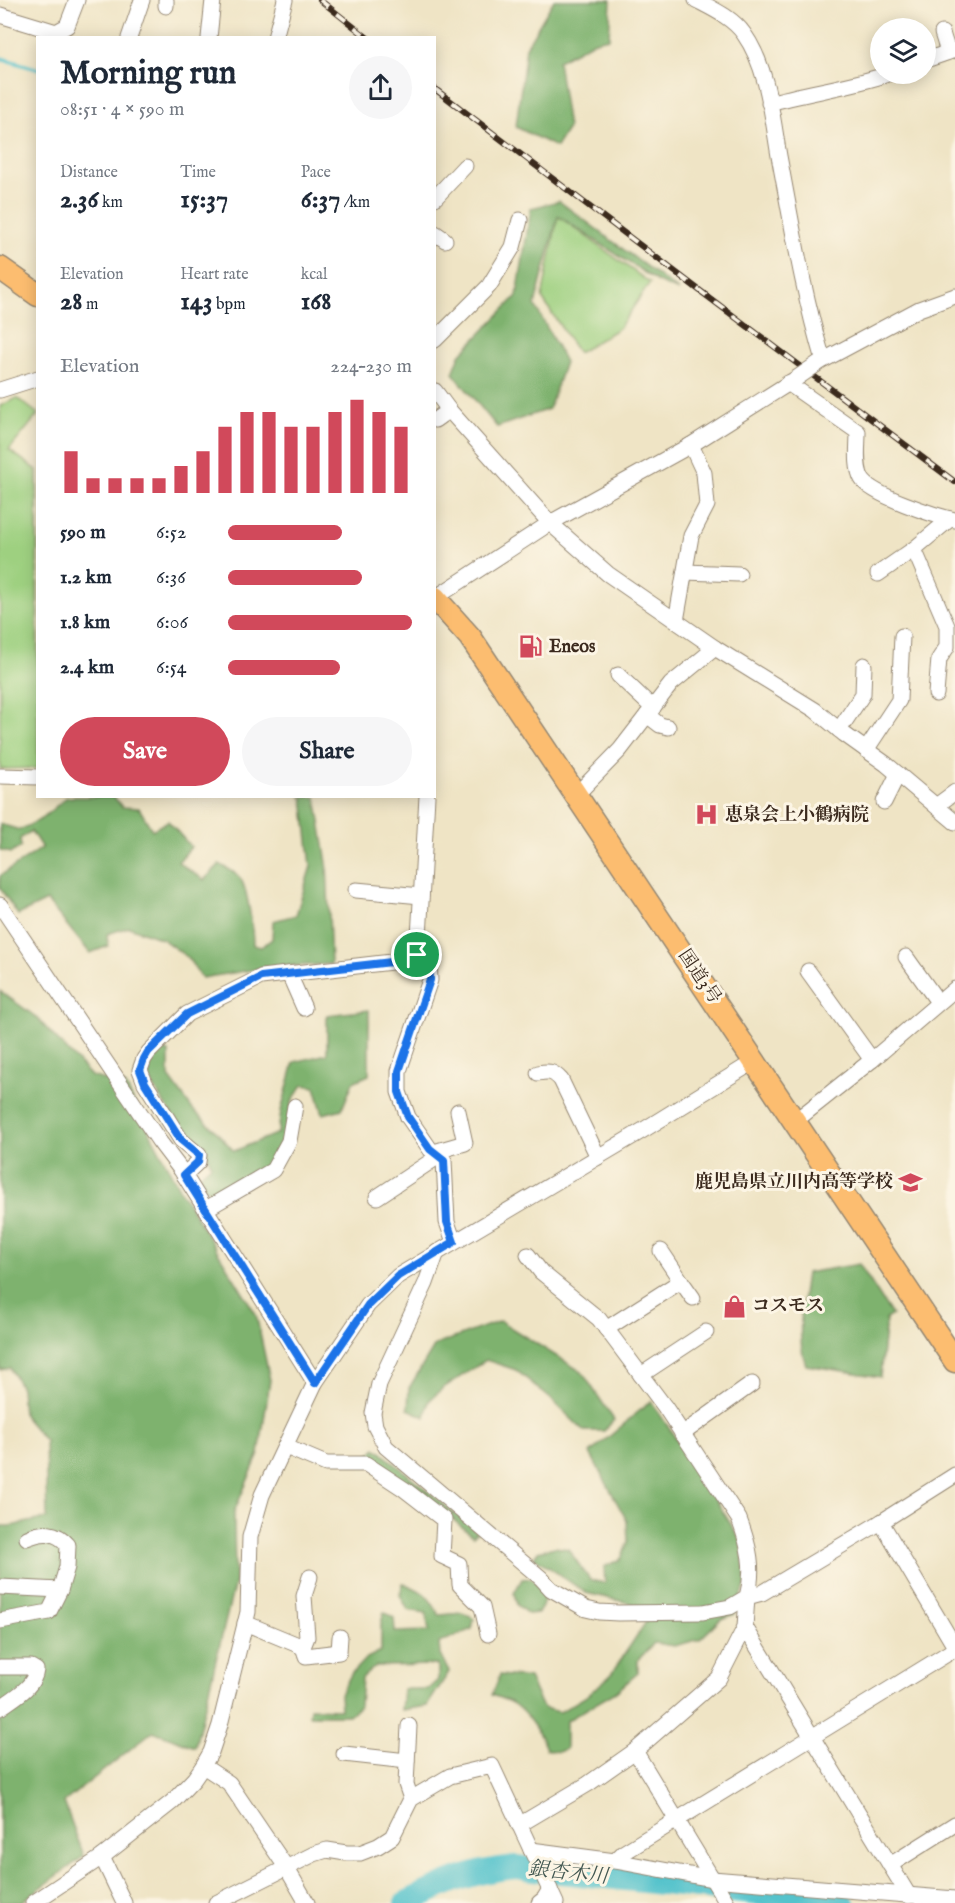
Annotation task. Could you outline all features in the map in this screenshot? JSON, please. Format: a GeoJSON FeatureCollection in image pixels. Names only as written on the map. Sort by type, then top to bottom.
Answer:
{"type":"FeatureCollection","features":[{"type":"Feature","properties":{"kind":"highway"},"geometry":{"type":"LineString","coordinates":[[0,268],[36,295]]}},
{"type":"Feature","properties":{"kind":"highway","name":"国道3号"},"geometry":{"type":"LineString","coordinates":[[436,599],[470,637],[577,794],[955,1361]]}},
{"type":"Feature","properties":{"kind":"street"},"geometry":{"type":"LineString","coordinates":[[0,15],[56,32],[67,26],[76,0]]}},
{"type":"Feature","properties":{"kind":"street"},"geometry":{"type":"LineString","coordinates":[[130,36],[142,0]]}},
{"type":"Feature","properties":{"kind":"street"},"geometry":{"type":"LineString","coordinates":[[209,36],[213,0]]}},
{"type":"Feature","properties":{"kind":"street"},"geometry":{"type":"LineString","coordinates":[[276,36],[285,0]]}},
{"type":"Feature","properties":{"kind":"street"},"geometry":{"type":"LineString","coordinates":[[696,0],[729,18],[744,33],[758,62],[769,103],[810,315],[822,361]]}},
{"type":"Feature","properties":{"kind":"street"},"geometry":{"type":"LineString","coordinates":[[936,56],[951,51],[942,33]]}},
{"type":"Feature","properties":{"kind":"street"},"geometry":{"type":"LineString","coordinates":[[769,103],[870,79]]}},
{"type":"Feature","properties":{"kind":"street"},"geometry":{"type":"LineString","coordinates":[[436,197],[465,166]]}},
{"type":"Feature","properties":{"kind":"street"},"geometry":{"type":"LineString","coordinates":[[436,339],[489,286],[513,247],[520,220]]}},
{"type":"Feature","properties":{"kind":"street"},"geometry":{"type":"LineString","coordinates":[[436,597],[550,523],[690,445],[822,361],[919,309],[955,296]]}},
{"type":"Feature","properties":{"kind":"street"},"geometry":{"type":"LineString","coordinates":[[0,390],[36,379]]}},
{"type":"Feature","properties":{"kind":"street"},"geometry":{"type":"LineString","coordinates":[[793,381],[858,432],[860,472],[863,481],[907,505],[953,520]]}},
{"type":"Feature","properties":{"kind":"street"},"geometry":{"type":"LineString","coordinates":[[436,392],[449,410],[550,523],[608,574],[715,648],[815,710],[898,774],[955,822]]}},
{"type":"Feature","properties":{"kind":"street"},"geometry":{"type":"LineString","coordinates":[[436,419],[449,410]]}},
{"type":"Feature","properties":{"kind":"street"},"geometry":{"type":"LineString","coordinates":[[676,621],[691,536],[707,505],[704,473],[690,445]]}},
{"type":"Feature","properties":{"kind":"street"},"geometry":{"type":"LineString","coordinates":[[879,574],[953,520]]}},
{"type":"Feature","properties":{"kind":"street"},"geometry":{"type":"LineString","coordinates":[[914,549],[947,627],[946,647],[939,659],[936,694]]}},
{"type":"Feature","properties":{"kind":"street"},"geometry":{"type":"LineString","coordinates":[[685,572],[739,574]]}},
{"type":"Feature","properties":{"kind":"street"},"geometry":{"type":"LineString","coordinates":[[866,750],[899,700],[902,636]]}},
{"type":"Feature","properties":{"kind":"street"},"geometry":{"type":"LineString","coordinates":[[577,794],[620,750],[671,684],[715,648]]}},
{"type":"Feature","properties":{"kind":"street"},"geometry":{"type":"LineString","coordinates":[[839,730],[863,694],[864,665]]}},
{"type":"Feature","properties":{"kind":"street"},"geometry":{"type":"LineString","coordinates":[[618,675],[660,725],[668,727]]}},
{"type":"Feature","properties":{"kind":"street"},"geometry":{"type":"LineString","coordinates":[[884,802],[898,774]]}},
{"type":"Feature","properties":{"kind":"street"},"geometry":{"type":"LineString","coordinates":[[0,776],[36,777]]}},
{"type":"Feature","properties":{"kind":"street"},"geometry":{"type":"LineString","coordinates":[[936,806],[955,792]]}},
{"type":"Feature","properties":{"kind":"street"},"geometry":{"type":"LineString","coordinates":[[417,955],[427,798]]}},
{"type":"Feature","properties":{"kind":"street"},"geometry":{"type":"LineString","coordinates":[[356,890],[421,896]]}},
{"type":"Feature","properties":{"kind":"street"},"geometry":{"type":"LineString","coordinates":[[0,905],[184,1175],[315,1383]]}},
{"type":"Feature","properties":{"kind":"street"},"geometry":{"type":"LineString","coordinates":[[184,1175],[198,1162],[199,1155],[181,1140],[145,1083],[140,1070],[144,1059],[187,1014],[261,977],[409,960],[417,955]]}},
{"type":"Feature","properties":{"kind":"street"},"geometry":{"type":"LineString","coordinates":[[417,955],[429,960],[430,980],[399,1071],[399,1092],[408,1117],[436,1154],[444,1160],[447,1222],[454,1242]]}},
{"type":"Feature","properties":{"kind":"street"},"geometry":{"type":"LineString","coordinates":[[906,957],[938,1002]]}},
{"type":"Feature","properties":{"kind":"street"},"geometry":{"type":"LineString","coordinates":[[808,971],[872,1060]]}},
{"type":"Feature","properties":{"kind":"street"},"geometry":{"type":"LineString","coordinates":[[290,974],[304,1008]]}},
{"type":"Feature","properties":{"kind":"street"},"geometry":{"type":"LineString","coordinates":[[794,1122],[872,1060],[955,989]]}},
{"type":"Feature","properties":{"kind":"street"},"geometry":{"type":"LineString","coordinates":[[33,1903],[102,1857],[172,1802],[194,1779],[211,1752],[220,1725],[248,1612],[250,1538],[262,1495],[315,1383],[368,1305],[398,1276],[755,1061]]}},
{"type":"Feature","properties":{"kind":"street"},"geometry":{"type":"LineString","coordinates":[[538,1073],[554,1072],[561,1080],[598,1157]]}},
{"type":"Feature","properties":{"kind":"street"},"geometry":{"type":"LineString","coordinates":[[206,1209],[273,1170],[289,1141],[295,1106]]}},
{"type":"Feature","properties":{"kind":"street"},"geometry":{"type":"LineString","coordinates":[[377,1197],[436,1154],[465,1143],[458,1111]]}},
{"type":"Feature","properties":{"kind":"street"},"geometry":{"type":"LineString","coordinates":[[661,1251],[693,1298]]}},
{"type":"Feature","properties":{"kind":"street"},"geometry":{"type":"LineString","coordinates":[[437,1252],[426,1283],[379,1384],[373,1413],[375,1426],[386,1447],[542,1578],[550,1589],[586,1609],[618,1613],[703,1612],[730,1607],[747,1597],[762,1593],[955,1475]]}},
{"type":"Feature","properties":{"kind":"street"},"geometry":{"type":"LineString","coordinates":[[519,1825],[588,1784],[635,1751],[719,1678],[745,1627],[747,1597],[751,1584],[751,1560],[739,1519],[682,1434],[606,1329],[592,1313],[542,1272],[528,1255]]}},
{"type":"Feature","properties":{"kind":"street"},"geometry":{"type":"LineString","coordinates":[[606,1329],[681,1281]]}},
{"type":"Feature","properties":{"kind":"street"},"geometry":{"type":"LineString","coordinates":[[641,1375],[706,1332]]}},
{"type":"Feature","properties":{"kind":"street"},"geometry":{"type":"LineString","coordinates":[[682,1434],[752,1384]]}},
{"type":"Feature","properties":{"kind":"street"},"geometry":{"type":"LineString","coordinates":[[286,1447],[326,1464],[366,1464],[404,1489],[444,1520],[442,1556],[459,1564],[460,1585],[482,1607],[488,1634]]}},
{"type":"Feature","properties":{"kind":"street"},"geometry":{"type":"LineString","coordinates":[[615,1861],[623,1852],[677,1821],[955,1648],[881,1522]]}},
{"type":"Feature","properties":{"kind":"street"},"geometry":{"type":"LineString","coordinates":[[0,1621],[49,1612],[60,1590],[67,1567],[68,1545],[61,1537],[46,1534],[37,1534],[27,1538]]}},
{"type":"Feature","properties":{"kind":"street"},"geometry":{"type":"LineString","coordinates":[[310,1577],[304,1596],[307,1637],[303,1647],[306,1656],[339,1652],[340,1637]]}},
{"type":"Feature","properties":{"kind":"street"},"geometry":{"type":"LineString","coordinates":[[0,1587],[60,1590]]}},
{"type":"Feature","properties":{"kind":"street"},"geometry":{"type":"LineString","coordinates":[[245,1623],[303,1647]]}},
{"type":"Feature","properties":{"kind":"street"},"geometry":{"type":"LineString","coordinates":[[745,1627],[909,1896]]}},
{"type":"Feature","properties":{"kind":"street"},"geometry":{"type":"LineString","coordinates":[[0,1667],[31,1667],[36,1671],[31,1684],[0,1708]]}},
{"type":"Feature","properties":{"kind":"street"},"geometry":{"type":"LineString","coordinates":[[409,1726],[406,1784],[411,1799]]}},
{"type":"Feature","properties":{"kind":"street"},"geometry":{"type":"LineString","coordinates":[[635,1751],[727,1903]]}},
{"type":"Feature","properties":{"kind":"street"},"geometry":{"type":"LineString","coordinates":[[344,1755],[407,1761]]}},
{"type":"Feature","properties":{"kind":"street"},"geometry":{"type":"LineString","coordinates":[[203,1766],[229,1783],[286,1867],[307,1903]]}},
{"type":"Feature","properties":{"kind":"street"},"geometry":{"type":"LineString","coordinates":[[216,1903],[314,1854],[327,1850],[360,1853],[378,1846],[392,1837],[411,1799],[450,1776],[492,1766],[550,1890],[539,1903]]}},
{"type":"Feature","properties":{"kind":"street"},"geometry":{"type":"LineString","coordinates":[[890,1865],[955,1824]]}},
{"type":"Feature","properties":{"kind":"street"},"geometry":{"type":"LineString","coordinates":[[533,1853],[615,1861],[714,1882],[955,1899]]}},
{"type":"Feature","properties":{"kind":"street"},"geometry":{"type":"LineString","coordinates":[[102,1857],[124,1903]]}},
{"type":"Feature","properties":{"kind":"green space"},"geometry":{"type":"Polygon","coordinates":[[[554,0],[611,0],[609,38],[595,41],[558,61],[568,128],[556,147],[516,127],[526,47],[554,0]]]}},
{"type":"Feature","properties":{"kind":"green space"},"geometry":{"type":"Polygon","coordinates":[[[559,201],[679,291],[660,283],[558,216],[535,305],[565,362],[549,409],[497,427],[453,373],[460,355],[517,296],[531,208],[559,201]]]}},
{"type":"Feature","properties":{"kind":"green space"},"geometry":{"type":"Polygon","coordinates":[[[558,216],[650,283],[619,328],[578,353],[542,298],[558,216]]]}},
{"type":"Feature","properties":{"kind":"green space"},"geometry":{"type":"Polygon","coordinates":[[[17,398],[36,412],[36,417],[9,450],[36,469],[36,768],[0,769],[0,406],[17,398]]]}},
{"type":"Feature","properties":{"kind":"green space"},"geometry":{"type":"Polygon","coordinates":[[[66,798],[115,798],[122,807],[139,808],[152,830],[168,821],[191,847],[178,862],[204,880],[220,864],[240,878],[248,900],[253,945],[261,947],[272,939],[273,921],[296,915],[311,866],[303,798],[316,798],[327,863],[331,964],[270,967],[202,978],[187,957],[162,939],[129,927],[107,934],[108,946],[90,953],[47,901],[18,915],[0,888],[0,876],[42,848],[31,831],[20,839],[21,847],[11,853],[0,850],[0,824],[20,830],[41,819],[66,798]]]}},
{"type":"Feature","properties":{"kind":"green space"},"geometry":{"type":"Polygon","coordinates":[[[0,991],[36,1017],[91,1076],[126,1086],[181,1192],[256,1314],[270,1380],[259,1454],[234,1512],[235,1582],[195,1747],[153,1731],[64,1802],[84,1856],[20,1903],[0,1903],[0,1526],[11,1526],[47,1518],[45,1441],[23,1415],[21,1388],[10,1368],[0,1370],[0,991]]]}},
{"type":"Feature","properties":{"kind":"green space"},"geometry":{"type":"Polygon","coordinates":[[[369,1010],[369,1075],[353,1082],[342,1109],[323,1114],[315,1087],[303,1085],[293,1099],[284,1136],[269,1166],[213,1197],[197,1177],[211,1165],[208,1157],[170,1112],[148,1077],[151,1062],[159,1049],[169,1052],[169,1077],[193,1110],[234,1151],[278,1133],[281,1111],[294,1062],[327,1054],[327,1015],[369,1010]]]}},
{"type":"Feature","properties":{"kind":"green space"},"geometry":{"type":"Polygon","coordinates":[[[859,1264],[892,1315],[886,1319],[880,1377],[806,1365],[803,1355],[801,1320],[806,1273],[859,1264]]]}},
{"type":"Feature","properties":{"kind":"green space"},"geometry":{"type":"Polygon","coordinates":[[[500,1321],[582,1372],[614,1420],[604,1431],[584,1431],[516,1370],[486,1360],[443,1388],[429,1401],[425,1417],[408,1409],[409,1388],[435,1345],[500,1321]]]}},
{"type":"Feature","properties":{"kind":"green space"},"geometry":{"type":"Polygon","coordinates":[[[651,1401],[741,1541],[746,1584],[735,1614],[721,1619],[700,1639],[674,1646],[654,1643],[638,1660],[638,1673],[616,1692],[566,1721],[566,1749],[558,1752],[546,1749],[533,1725],[520,1709],[492,1695],[500,1675],[529,1678],[543,1708],[560,1712],[585,1697],[610,1676],[646,1622],[638,1605],[586,1593],[534,1557],[538,1551],[555,1547],[568,1549],[590,1580],[605,1583],[604,1567],[621,1559],[628,1541],[627,1521],[590,1453],[651,1401]]]}},
{"type":"Feature","properties":{"kind":"green space"},"geometry":{"type":"Polygon","coordinates":[[[376,1448],[477,1532],[473,1536],[433,1503],[366,1458],[376,1448]]]}},
{"type":"Feature","properties":{"kind":"green space"},"geometry":{"type":"Polygon","coordinates":[[[531,1578],[542,1590],[544,1598],[538,1613],[528,1614],[517,1605],[514,1593],[522,1579],[531,1578]]]}},
{"type":"Feature","properties":{"kind":"green space"},"geometry":{"type":"Polygon","coordinates":[[[403,1583],[425,1594],[439,1615],[463,1613],[474,1619],[472,1629],[439,1643],[440,1655],[449,1672],[427,1706],[401,1710],[403,1689],[428,1689],[438,1680],[438,1665],[376,1666],[362,1678],[360,1705],[349,1715],[309,1715],[310,1708],[341,1709],[340,1694],[352,1673],[365,1659],[381,1651],[381,1623],[384,1612],[394,1618],[395,1632],[429,1631],[426,1613],[408,1610],[400,1595],[403,1583]]]}},
{"type":"Feature","properties":{"kind":"waterway"},"geometry":{"type":"LineString","coordinates":[[0,58],[36,68]]}},
{"type":"Feature","properties":{"kind":"waterway","name":"銀杏木川"},"geometry":{"type":"LineString","coordinates":[[406,1903],[459,1879],[485,1871],[516,1867],[843,1903]]}},
{"type":"Feature","properties":{"kind":"railway"},"geometry":{"type":"LineString","coordinates":[[320,0],[365,36]]}},
{"type":"Feature","properties":{"kind":"railway"},"geometry":{"type":"LineString","coordinates":[[436,90],[955,482]]}},
{"type":"Feature","properties":{"kind":"place","name":"Eneos"},"geometry":{"type":"Point","coordinates":[531,647]}},
{"type":"Feature","properties":{"kind":"place","name":"恵泉会上小鶴病院"},"geometry":{"type":"Point","coordinates":[707,815]}},
{"type":"Feature","properties":{"kind":"place","name":"鹿児島県立川内高等学校"},"geometry":{"type":"Point","coordinates":[911,1182]}},
{"type":"Feature","properties":{"kind":"place","name":"コスモス"},"geometry":{"type":"Point","coordinates":[734,1306]}},
{"type":"Feature","properties":{"kind":"route"},"geometry":{"type":"LineString","coordinates":[[417,955],[429,960],[430,980],[399,1071],[399,1092],[408,1117],[430,1149],[444,1160],[447,1222],[454,1242],[398,1276],[368,1305],[315,1383],[184,1175],[198,1162],[199,1155],[181,1140],[145,1083],[140,1070],[148,1052],[187,1014],[261,977],[409,960],[417,955]]}}]}
